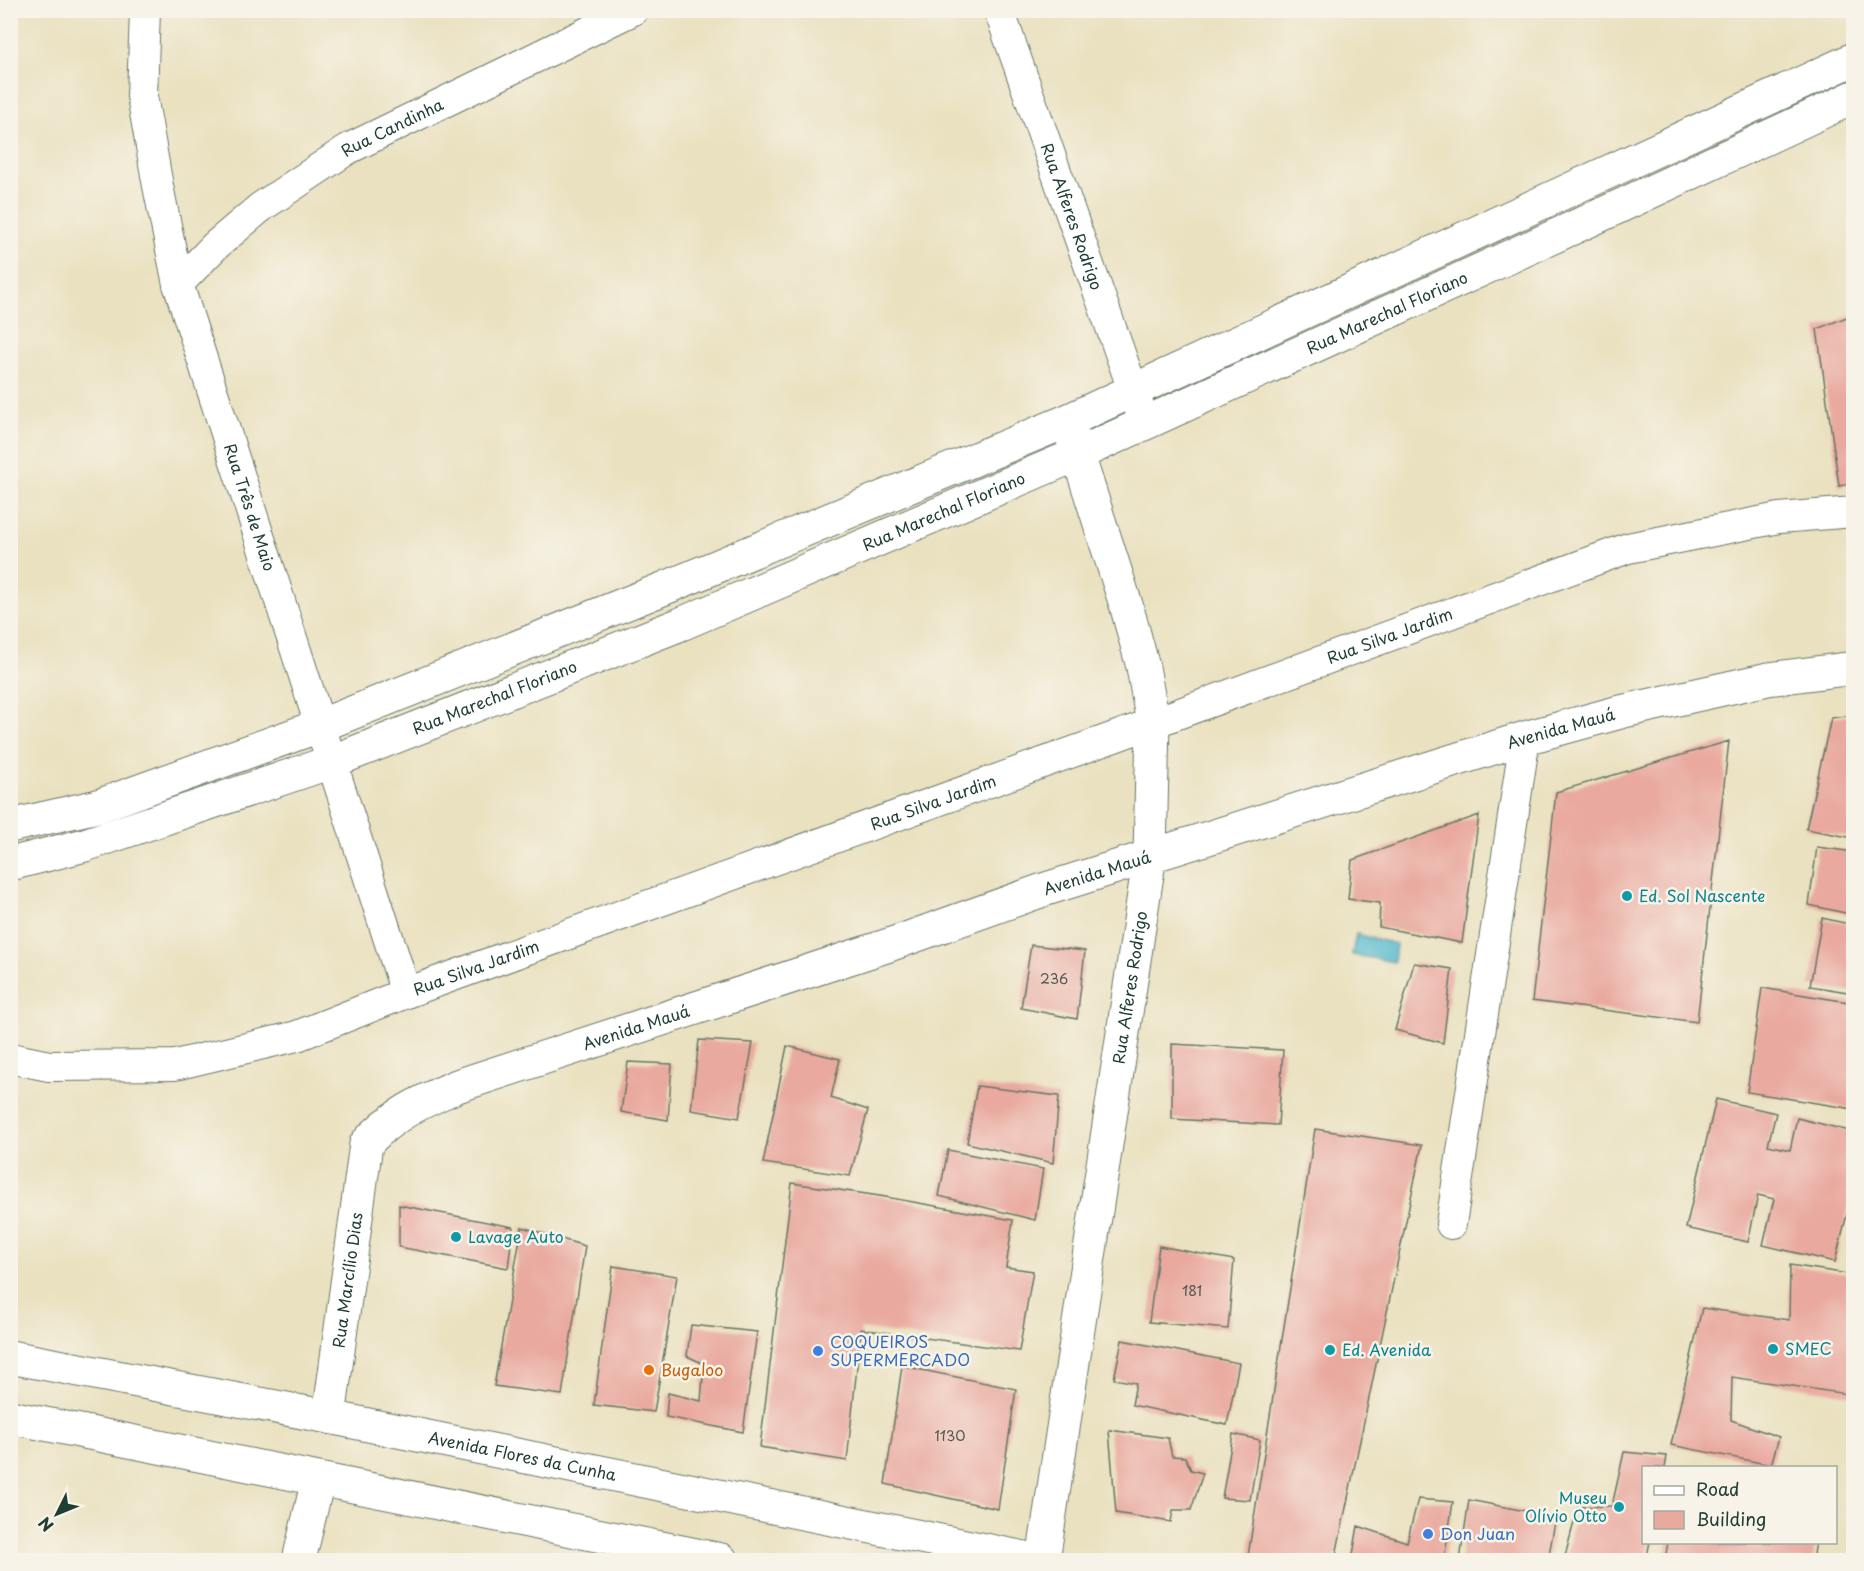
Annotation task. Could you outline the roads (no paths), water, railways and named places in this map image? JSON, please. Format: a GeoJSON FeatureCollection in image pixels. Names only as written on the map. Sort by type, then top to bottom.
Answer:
{"type":"FeatureCollection","features":[{"type":"Feature","properties":{"kind":"street","name":"Rua Três de Maio"},"geometry":{"type":"LineString","coordinates":[[145,10],[142,96],[178,284],[406,993]]}},
{"type":"Feature","properties":{"kind":"street","name":"Rua Candinha"},"geometry":{"type":"LineString","coordinates":[[178,284],[215,246],[261,207],[348,149],[633,10]]}},
{"type":"Feature","properties":{"kind":"street","name":"Rua Alferes Rodrigo"},"geometry":{"type":"LineString","coordinates":[[999,10],[1132,392],[1145,423]]}},
{"type":"Feature","properties":{"kind":"street","name":"Rua Marechal Floriano"},"geometry":{"type":"LineString","coordinates":[[10,826],[98,806],[319,726],[790,536],[1067,421],[1854,59]]}},
{"type":"Feature","properties":{"kind":"street","name":"Rua Marechal Floriano"},"geometry":{"type":"LineString","coordinates":[[10,864],[85,845],[331,762],[681,624],[1078,454],[1604,214],[1854,97]]}},
{"type":"Feature","properties":{"kind":"street"},"geometry":{"type":"LineString","coordinates":[[1588,183],[1604,214]]}},
{"type":"Feature","properties":{"kind":"street","name":"Rua Alferes Rodrigo"},"geometry":{"type":"LineString","coordinates":[[1044,1560],[1150,855],[1153,723],[1143,667],[1127,608],[1067,421]]}},
{"type":"Feature","properties":{"kind":"street","name":"Rua Silva Jardim"},"geometry":{"type":"LineString","coordinates":[[10,1058],[49,1066],[175,1065],[297,1036],[406,993],[1153,723],[1628,548],[1779,518],[1854,512]]}},
{"type":"Feature","properties":{"kind":"street"},"geometry":{"type":"LineString","coordinates":[[790,536],[807,570]]}},
{"type":"Feature","properties":{"kind":"street","name":"Avenida Mauá"},"geometry":{"type":"LineString","coordinates":[[366,1144],[379,1129],[411,1106],[457,1086],[889,945],[1150,855],[1525,738],[1620,712],[1768,679],[1854,668]]}},
{"type":"Feature","properties":{"kind":"street"},"geometry":{"type":"LineString","coordinates":[[1451,1224],[1525,738]]}},
{"type":"Feature","properties":{"kind":"street"},"geometry":{"type":"LineString","coordinates":[[147,788],[156,820]]}},
{"type":"Feature","properties":{"kind":"street","name":"Rua Marcílio Dias"},"geometry":{"type":"LineString","coordinates":[[329,1417],[366,1144]]}},
{"type":"Feature","properties":{"kind":"street","name":"Avenida Flores da Cunha"},"geometry":{"type":"LineString","coordinates":[[10,1357],[329,1417],[1034,1560]]}},
{"type":"Feature","properties":{"kind":"street"},"geometry":{"type":"LineString","coordinates":[[10,1417],[721,1560]]}},
{"type":"Feature","properties":{"kind":"street"},"geometry":{"type":"LineString","coordinates":[[298,1560],[318,1480]]}},
{"type":"Feature","properties":{"kind":"water"},"geometry":{"type":"Polygon","coordinates":[[[1356,934],[1396,944],[1394,962],[1352,955],[1356,934]]]}},
{"type":"Feature","properties":{"kind":"place","name":"Ed. Sol Nascente"},"geometry":{"type":"Point","coordinates":[1627,896]}},
{"type":"Feature","properties":{"kind":"place","name":"Lavage Auto"},"geometry":{"type":"Point","coordinates":[456,1237]}},
{"type":"Feature","properties":{"kind":"place","name":"SMEC"},"geometry":{"type":"Point","coordinates":[1773,1349]}},
{"type":"Feature","properties":{"kind":"place","name":"Ed. Avenida"},"geometry":{"type":"Point","coordinates":[1330,1350]}},
{"type":"Feature","properties":{"kind":"place","name":"COQUEIROS SUPERMERCADO"},"geometry":{"type":"Point","coordinates":[818,1351]}},
{"type":"Feature","properties":{"kind":"place","name":"Bugaloo"},"geometry":{"type":"Point","coordinates":[649,1370]}},
{"type":"Feature","properties":{"kind":"place","name":"Museu Olívio Otto"},"geometry":{"type":"Point","coordinates":[1619,1507]}},
{"type":"Feature","properties":{"kind":"place","name":"Don Juan"},"geometry":{"type":"Point","coordinates":[1428,1534]}}]}
